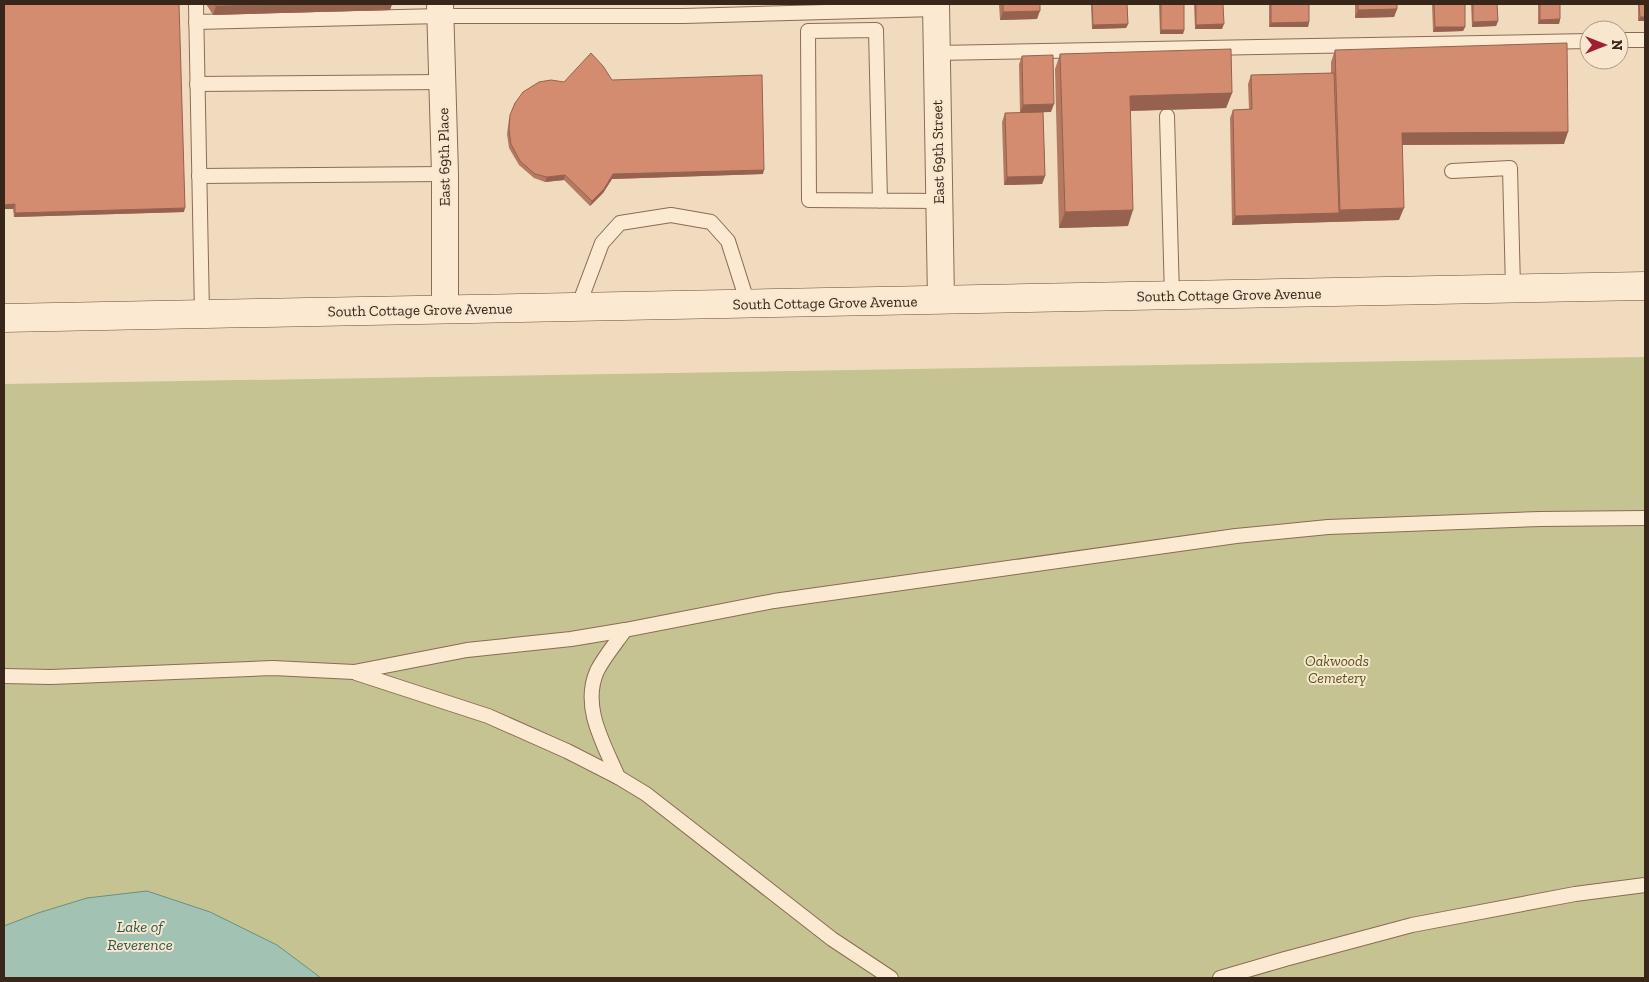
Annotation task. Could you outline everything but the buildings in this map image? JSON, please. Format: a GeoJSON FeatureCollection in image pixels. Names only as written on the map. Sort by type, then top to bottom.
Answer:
{"type":"FeatureCollection","features":[{"type":"Feature","properties":{"kind":"main road","name":"South Cottage Grove Avenue"},"geometry":{"type":"LineString","coordinates":[[4,318],[1645,286]]}},
{"type":"Feature","properties":{"kind":"street","name":"East 69th Street"},"geometry":{"type":"LineString","coordinates":[[936,6],[941,300]]}},
{"type":"Feature","properties":{"kind":"street","name":"East 69th Place"},"geometry":{"type":"LineString","coordinates":[[440,10],[445,174],[445,310]]}},
{"type":"Feature","properties":{"kind":"lane"},"geometry":{"type":"LineString","coordinates":[[196,4],[202,314]]}},
{"type":"Feature","properties":{"kind":"lane"},"geometry":{"type":"LineString","coordinates":[[196,22],[440,10],[856,11],[936,6]]}},
{"type":"Feature","properties":{"kind":"lane"},"geometry":{"type":"LineString","coordinates":[[856,11],[856,30]]}},
{"type":"Feature","properties":{"kind":"lane"},"geometry":{"type":"LineString","coordinates":[[880,201],[876,30],[808,31],[809,200],[880,201],[939,201]]}},
{"type":"Feature","properties":{"kind":"lane"},"geometry":{"type":"LineString","coordinates":[[1629,40],[1645,40]]}},
{"type":"Feature","properties":{"kind":"lane"},"geometry":{"type":"LineString","coordinates":[[936,53],[1579,41]]}},
{"type":"Feature","properties":{"kind":"lane"},"geometry":{"type":"LineString","coordinates":[[197,84],[443,82]]}},
{"type":"Feature","properties":{"kind":"lane"},"geometry":{"type":"LineString","coordinates":[[1167,116],[1172,296]]}},
{"type":"Feature","properties":{"kind":"lane"},"geometry":{"type":"LineString","coordinates":[[1452,171],[1510,168],[1513,288]]}},
{"type":"Feature","properties":{"kind":"lane"},"geometry":{"type":"LineString","coordinates":[[199,176],[445,174]]}},
{"type":"Feature","properties":{"kind":"lane"},"geometry":{"type":"LineString","coordinates":[[578,307],[602,243],[620,223],[671,215],[710,222],[728,241],[748,304]]}},
{"type":"Feature","properties":{"kind":"lane"},"geometry":{"type":"LineString","coordinates":[[4,676],[51,677],[273,668],[354,672],[467,650],[571,639],[625,630],[774,601],[1236,536],[1328,527],[1540,519],[1645,518]]}},
{"type":"Feature","properties":{"kind":"lane"},"geometry":{"type":"LineString","coordinates":[[618,777],[599,735],[592,711],[591,690],[597,671],[625,630]]}},
{"type":"Feature","properties":{"kind":"lane"},"geometry":{"type":"LineString","coordinates":[[354,672],[488,716],[567,751],[618,777],[646,794],[832,939],[891,978]]}},
{"type":"Feature","properties":{"kind":"lane"},"geometry":{"type":"LineString","coordinates":[[1220,978],[1412,926],[1575,894],[1645,885]]}},
{"type":"Feature","properties":{"kind":"green space","name":"Oakwoods Cemetery"},"geometry":{"type":"Polygon","coordinates":[[[1645,357],[1645,978],[4,978],[4,384],[1645,357]]]}},
{"type":"Feature","properties":{"kind":"water","name":"Lake of Reverence"},"geometry":{"type":"Polygon","coordinates":[[[147,891],[210,912],[277,945],[321,978],[4,978],[4,926],[87,898],[147,891]]]}}]}
